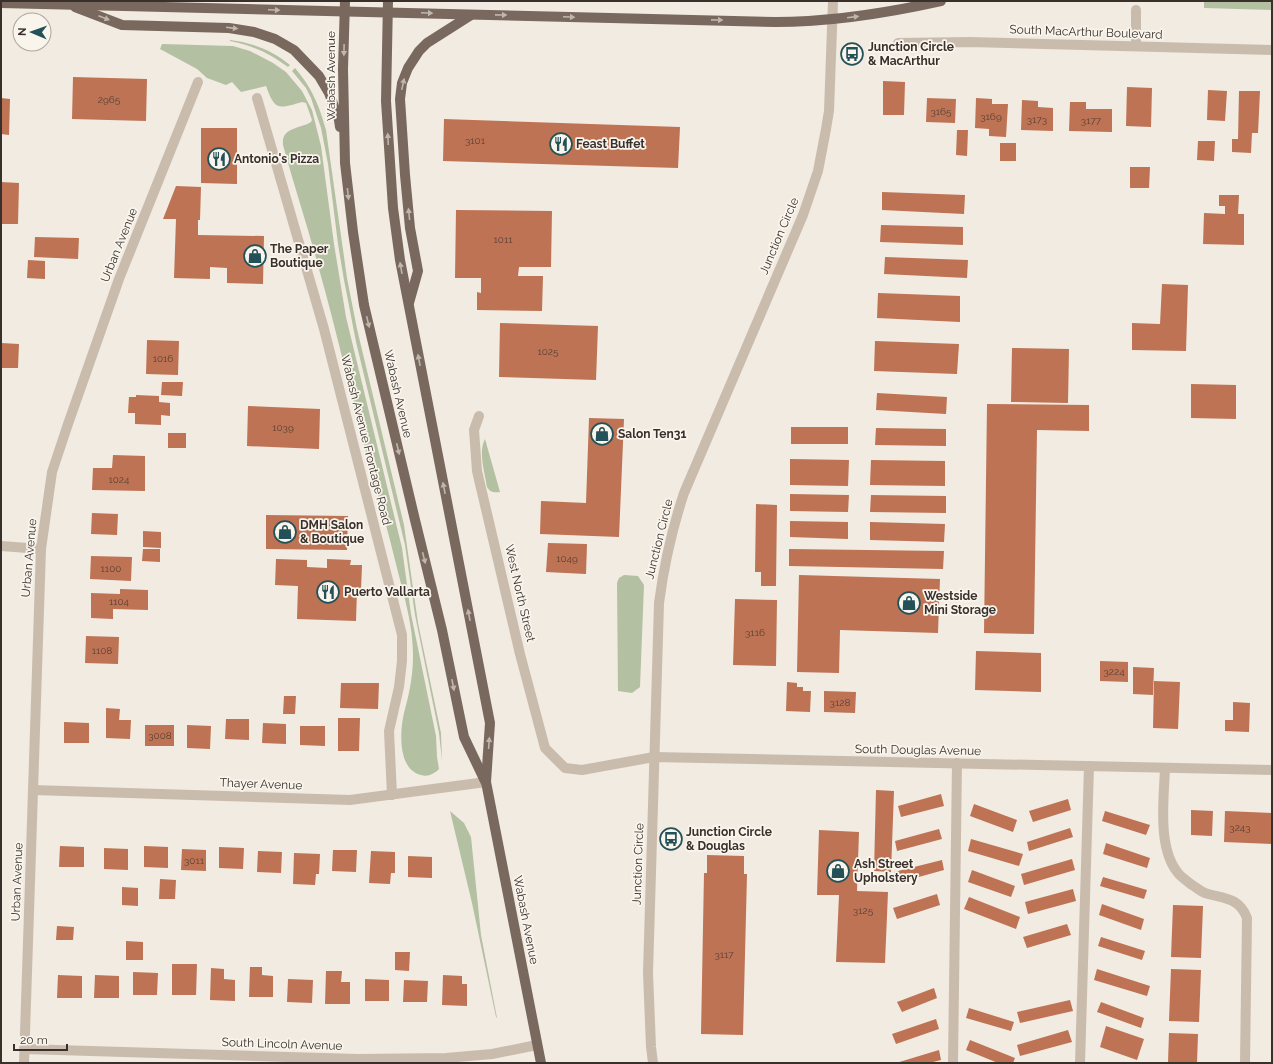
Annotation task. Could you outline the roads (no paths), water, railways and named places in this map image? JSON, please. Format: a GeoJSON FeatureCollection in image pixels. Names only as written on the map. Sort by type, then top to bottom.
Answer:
{"type":"FeatureCollection","features":[{"type":"Feature","properties":{"kind":"main road","name":"Wabash Avenue"},"geometry":{"type":"LineString","coordinates":[[388,1],[386,101],[393,208],[408,306],[490,723],[486,782],[541,1063]]}},
{"type":"Feature","properties":{"kind":"main road"},"geometry":{"type":"LineString","coordinates":[[1,3],[345,6],[388,12],[471,15],[799,22],[894,11],[941,1]]}},
{"type":"Feature","properties":{"kind":"main road"},"geometry":{"type":"LineString","coordinates":[[68,4],[122,25],[229,28],[254,32],[275,39],[294,50],[319,76],[329,93],[339,120],[344,155]]}},
{"type":"Feature","properties":{"kind":"main road","name":"Wabash Avenue"},"geometry":{"type":"LineString","coordinates":[[345,6],[344,155],[353,232],[364,305],[442,630],[464,737],[486,782]]}},
{"type":"Feature","properties":{"kind":"main road"},"geometry":{"type":"LineString","coordinates":[[408,306],[418,271],[410,228],[405,174],[400,98],[402,83],[408,68],[419,51],[427,43],[471,15]]}},
{"type":"Feature","properties":{"kind":"street","name":"Junction Circle"},"geometry":{"type":"LineString","coordinates":[[653,1063],[648,973],[659,603],[663,575],[673,526],[684,493],[803,215],[818,171],[828,110],[833,1]]}},
{"type":"Feature","properties":{"kind":"street"},"geometry":{"type":"LineString","coordinates":[[1136,10],[1136,46]]}},
{"type":"Feature","properties":{"kind":"street","name":"South MacArthur Boulevard"},"geometry":{"type":"LineString","coordinates":[[898,43],[970,42],[1272,50]]}},
{"type":"Feature","properties":{"kind":"street","name":"Urban Avenue"},"geometry":{"type":"LineString","coordinates":[[24,1063],[41,549],[52,472],[119,279],[198,82]]}},
{"type":"Feature","properties":{"kind":"street","name":"Wabash Avenue Frontage Road"},"geometry":{"type":"LineString","coordinates":[[257,98],[324,329],[402,636],[402,661],[399,687],[389,731],[392,795]]}},
{"type":"Feature","properties":{"kind":"street","name":"West North Street"},"geometry":{"type":"LineString","coordinates":[[479,416],[474,430],[477,471],[520,654],[545,748],[565,768]]}},
{"type":"Feature","properties":{"kind":"street"},"geometry":{"type":"LineString","coordinates":[[1,546],[41,549]]}},
{"type":"Feature","properties":{"kind":"street","name":"South Douglas Avenue"},"geometry":{"type":"LineString","coordinates":[[565,768],[582,770],[654,757],[1272,770]]}},
{"type":"Feature","properties":{"kind":"street"},"geometry":{"type":"LineString","coordinates":[[953,1063],[957,763]]}},
{"type":"Feature","properties":{"kind":"street"},"geometry":{"type":"LineString","coordinates":[[1080,1063],[1089,766]]}},
{"type":"Feature","properties":{"kind":"street"},"geometry":{"type":"LineString","coordinates":[[1165,768],[1164,832],[1166,849],[1170,860],[1178,873],[1188,882],[1204,892],[1222,896],[1235,902],[1244,909],[1247,918],[1245,1063]]}},
{"type":"Feature","properties":{"kind":"street","name":"Thayer Avenue"},"geometry":{"type":"LineString","coordinates":[[33,790],[350,800],[486,782]]}},
{"type":"Feature","properties":{"kind":"street","name":"South Lincoln Avenue"},"geometry":{"type":"LineString","coordinates":[[24,1049],[358,1059],[446,1058],[492,1054],[537,1045]]}},
{"type":"Feature","properties":{"kind":"place","name":"Junction Circle & MacArthur"},"geometry":{"type":"Point","coordinates":[852,54]}},
{"type":"Feature","properties":{"kind":"place","name":"Feast Buffet"},"geometry":{"type":"Point","coordinates":[561,144]}},
{"type":"Feature","properties":{"kind":"place","name":"Antonio's Pizza"},"geometry":{"type":"Point","coordinates":[219,159]}},
{"type":"Feature","properties":{"kind":"place","name":"The Paper Boutique"},"geometry":{"type":"Point","coordinates":[255,256]}},
{"type":"Feature","properties":{"kind":"place","name":"Salon Ten31"},"geometry":{"type":"Point","coordinates":[602,434]}},
{"type":"Feature","properties":{"kind":"place","name":"DMH Salon & Boutique"},"geometry":{"type":"Point","coordinates":[285,532]}},
{"type":"Feature","properties":{"kind":"place","name":"Puerto Vallarta"},"geometry":{"type":"Point","coordinates":[328,592]}},
{"type":"Feature","properties":{"kind":"place","name":"Westside Mini Storage"},"geometry":{"type":"Point","coordinates":[909,603]}},
{"type":"Feature","properties":{"kind":"place","name":"Junction Circle & Douglas"},"geometry":{"type":"Point","coordinates":[671,839]}},
{"type":"Feature","properties":{"kind":"place","name":"Ash Street Upholstery"},"geometry":{"type":"Point","coordinates":[838,871]}}]}
